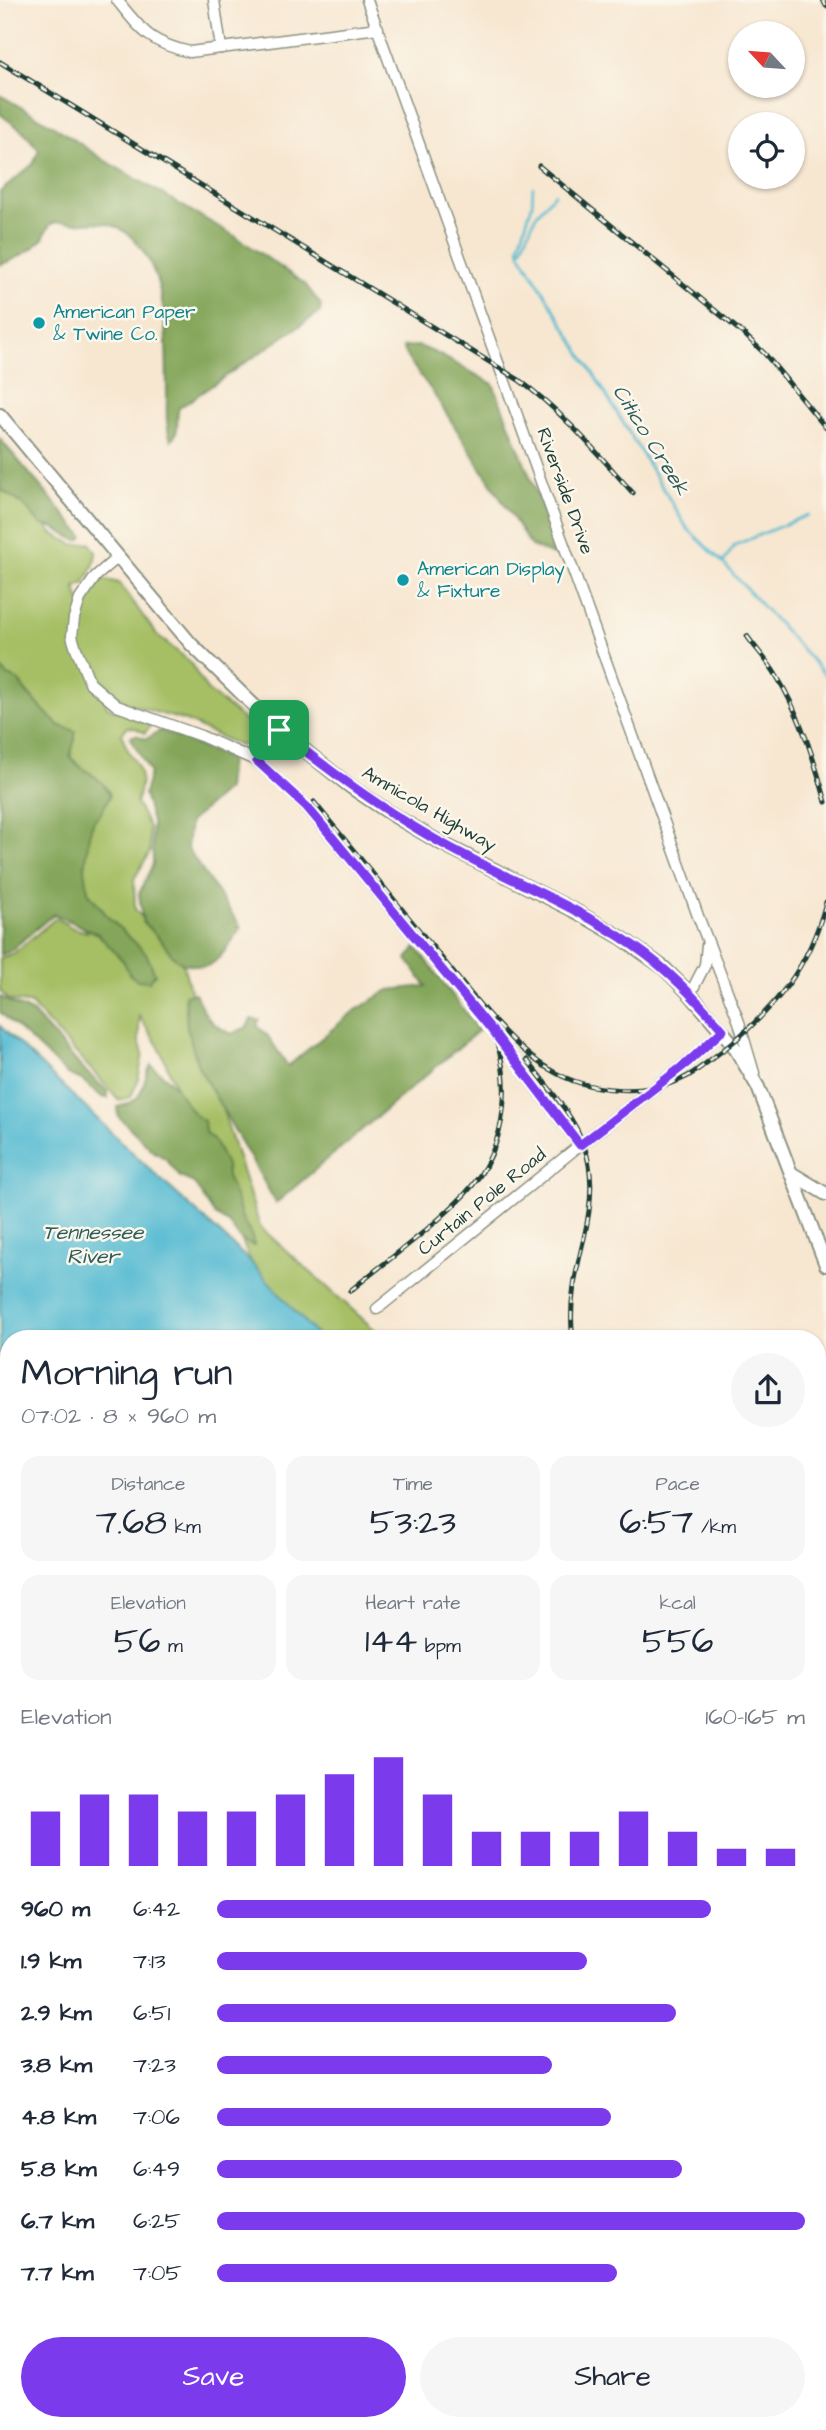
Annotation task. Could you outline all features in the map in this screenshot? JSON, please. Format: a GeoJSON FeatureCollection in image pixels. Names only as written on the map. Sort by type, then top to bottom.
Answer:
{"type":"FeatureCollection","features":[{"type":"Feature","properties":{"kind":"main road","name":"Amnicola Highway"},"geometry":{"type":"LineString","coordinates":[[0,415],[191,645],[279,730],[351,787],[393,815],[622,938],[664,968],[723,1030]]}},
{"type":"Feature","properties":{"kind":"main road"},"geometry":{"type":"LineString","coordinates":[[723,1030],[758,1087],[791,1172],[820,1232],[826,1265]]}},
{"type":"Feature","properties":{"kind":"main road"},"geometry":{"type":"LineString","coordinates":[[791,1172],[826,1194]]}},
{"type":"Feature","properties":{"kind":"street"},"geometry":{"type":"LineString","coordinates":[[117,0],[140,29],[164,46],[190,52],[378,28]]}},
{"type":"Feature","properties":{"kind":"street"},"geometry":{"type":"LineString","coordinates":[[214,0],[220,48]]}},
{"type":"Feature","properties":{"kind":"street","name":"Riverside Drive"},"geometry":{"type":"LineString","coordinates":[[368,0],[738,1021],[758,1087]]}},
{"type":"Feature","properties":{"kind":"street"},"geometry":{"type":"LineString","coordinates":[[118,557],[96,576],[80,599],[74,618],[72,636],[90,683],[117,706],[201,736],[257,761],[307,807],[491,1029],[580,1145]]}},
{"type":"Feature","properties":{"kind":"street"},"geometry":{"type":"LineString","coordinates":[[257,761],[279,730]]}},
{"type":"Feature","properties":{"kind":"street"},"geometry":{"type":"LineString","coordinates":[[690,994],[705,965],[708,941]]}},
{"type":"Feature","properties":{"kind":"street","name":"Curtain Pole Road"},"geometry":{"type":"LineString","coordinates":[[377,1309],[580,1145],[687,1063],[723,1030]]}},
{"type":"Feature","properties":{"kind":"green space"},"geometry":{"type":"Polygon","coordinates":[[[0,95],[54,126],[104,160],[238,238],[305,284],[321,305],[320,312],[179,408],[176,433],[171,440],[167,423],[166,334],[161,295],[148,258],[132,237],[107,224],[57,222],[51,224],[43,239],[32,248],[0,265],[0,192],[33,164],[39,150],[24,132],[0,114],[0,95]]]}},
{"type":"Feature","properties":{"kind":"green space"},"geometry":{"type":"Polygon","coordinates":[[[419,346],[493,384],[555,539],[556,556],[531,546],[432,391],[408,359],[403,347],[419,346]]]}},
{"type":"Feature","properties":{"kind":"green space"},"geometry":{"type":"Polygon","coordinates":[[[0,439],[83,536],[81,539],[76,540],[40,524],[24,505],[0,489],[0,439]]]}},
{"type":"Feature","properties":{"kind":"green space"},"geometry":{"type":"Polygon","coordinates":[[[0,440],[17,459],[50,532],[74,545],[90,543],[96,552],[95,561],[84,584],[75,587],[83,609],[103,579],[119,583],[157,635],[189,661],[207,690],[243,719],[254,733],[249,743],[240,746],[186,721],[131,705],[102,687],[107,707],[151,725],[145,733],[127,727],[122,734],[140,771],[140,789],[136,803],[149,827],[150,852],[134,879],[135,909],[183,964],[223,1111],[260,1227],[375,1330],[309,1330],[251,1262],[159,1047],[139,1016],[139,1041],[143,1053],[138,1081],[131,1097],[119,1100],[31,1004],[9,1000],[0,991],[0,958],[14,953],[56,918],[73,928],[87,932],[62,892],[77,765],[45,712],[15,679],[0,668],[0,440]]]}},
{"type":"Feature","properties":{"kind":"green space"},"geometry":{"type":"Polygon","coordinates":[[[0,668],[8,676],[18,680],[58,725],[75,731],[70,757],[98,779],[110,796],[94,820],[89,835],[85,868],[88,892],[109,918],[146,953],[155,974],[149,981],[137,980],[129,974],[124,962],[98,934],[54,914],[10,951],[0,955],[0,668]]]}},
{"type":"Feature","properties":{"kind":"green space"},"geometry":{"type":"Polygon","coordinates":[[[161,730],[230,759],[227,789],[190,822],[187,848],[241,927],[221,956],[206,966],[183,964],[143,922],[139,894],[153,864],[152,822],[144,794],[150,772],[130,737],[136,735],[146,739],[161,730]]]}},
{"type":"Feature","properties":{"kind":"green space"},"geometry":{"type":"Polygon","coordinates":[[[416,947],[479,1030],[276,1203],[198,1066],[187,1027],[185,995],[195,993],[209,1018],[218,1027],[232,1034],[247,1027],[251,1019],[259,1020],[257,1026],[267,1035],[288,1066],[353,1012],[389,990],[426,986],[407,959],[416,947]]]}},
{"type":"Feature","properties":{"kind":"green space"},"geometry":{"type":"Polygon","coordinates":[[[0,997],[33,1013],[82,1068],[108,1092],[108,1098],[102,1097],[82,1080],[67,1074],[0,1012],[0,997]]]}},
{"type":"Feature","properties":{"kind":"green space"},"geometry":{"type":"Polygon","coordinates":[[[151,1065],[170,1080],[190,1109],[204,1121],[205,1132],[214,1140],[226,1165],[227,1176],[254,1246],[241,1240],[229,1224],[214,1214],[194,1183],[180,1177],[166,1159],[153,1151],[118,1116],[117,1107],[138,1097],[151,1065]]]}},
{"type":"Feature","properties":{"kind":"water","name":"Tennessee River"},"geometry":{"type":"Polygon","coordinates":[[[0,1026],[251,1262],[312,1330],[0,1330],[0,1026]]]}},
{"type":"Feature","properties":{"kind":"waterway","name":"Citico Creek"},"geometry":{"type":"LineString","coordinates":[[533,187],[532,205],[519,246],[520,253],[687,528],[723,563],[826,676]]}},
{"type":"Feature","properties":{"kind":"waterway"},"geometry":{"type":"LineString","coordinates":[[521,250],[536,215],[555,193]]}},
{"type":"Feature","properties":{"kind":"waterway"},"geometry":{"type":"LineString","coordinates":[[723,563],[735,545],[808,515]]}},
{"type":"Feature","properties":{"kind":"railway"},"geometry":{"type":"LineString","coordinates":[[823,0],[826,6]]}},
{"type":"Feature","properties":{"kind":"railway"},"geometry":{"type":"LineString","coordinates":[[0,62],[519,380],[565,419],[633,493]]}},
{"type":"Feature","properties":{"kind":"railway"},"geometry":{"type":"LineString","coordinates":[[539,166],[745,335],[765,354],[826,428]]}},
{"type":"Feature","properties":{"kind":"railway"},"geometry":{"type":"LineString","coordinates":[[747,636],[785,690],[811,753],[826,802]]}},
{"type":"Feature","properties":{"kind":"railway"},"geometry":{"type":"LineString","coordinates":[[314,802],[502,1030],[549,1069],[564,1077],[599,1087],[636,1089],[672,1083],[688,1076],[722,1051],[758,1019],[788,986],[810,947],[826,902]]}},
{"type":"Feature","properties":{"kind":"railway"},"geometry":{"type":"LineString","coordinates":[[350,1291],[452,1207],[480,1175],[491,1154],[499,1131],[504,1084],[501,1060],[484,1015]]}},
{"type":"Feature","properties":{"kind":"railway"},"geometry":{"type":"LineString","coordinates":[[527,1060],[573,1122],[588,1161],[591,1183],[589,1208],[574,1288],[572,1330]]}},
{"type":"Feature","properties":{"kind":"place","name":"American Paper & Twine Co."},"geometry":{"type":"Point","coordinates":[39,323]}},
{"type":"Feature","properties":{"kind":"place","name":"American Display & Fixture"},"geometry":{"type":"Point","coordinates":[403,580]}},
{"type":"Feature","properties":{"kind":"route"},"geometry":{"type":"LineString","coordinates":[[279,730],[351,787],[393,815],[439,842],[577,912],[636,947],[664,968],[723,1030],[687,1063],[580,1145],[491,1029],[307,807],[257,761],[279,730]]}}]}
